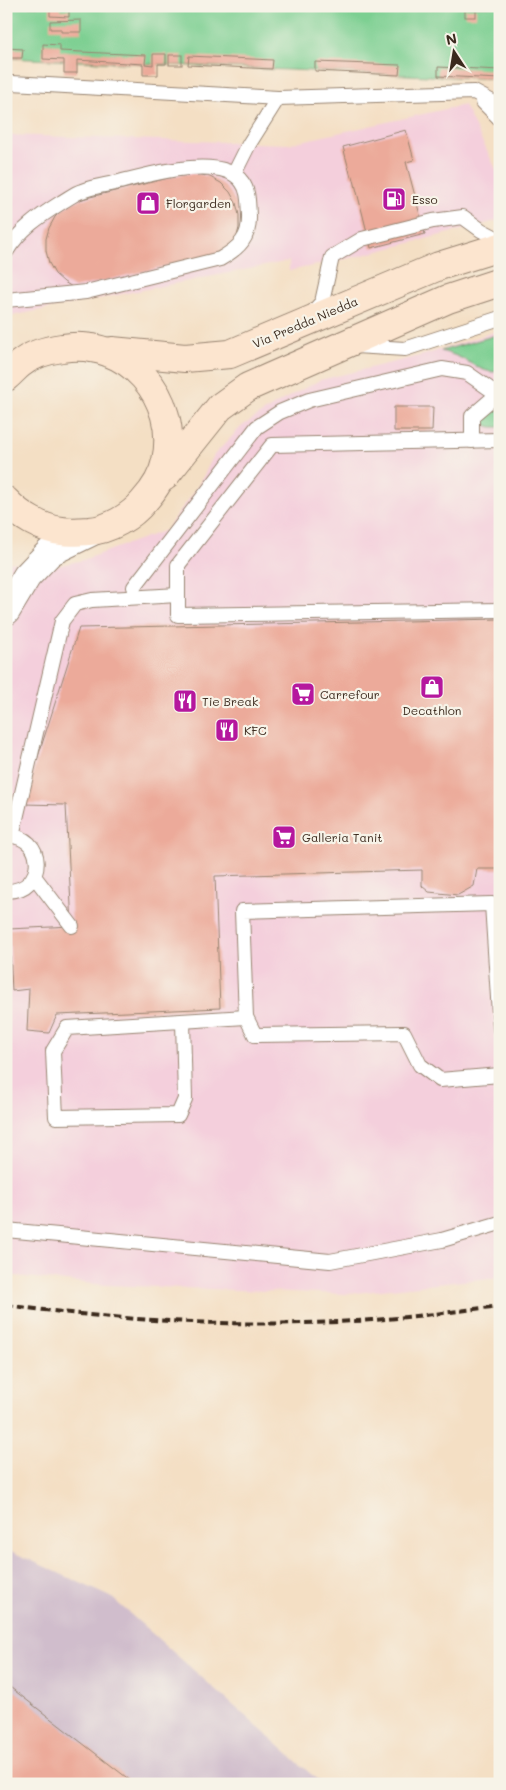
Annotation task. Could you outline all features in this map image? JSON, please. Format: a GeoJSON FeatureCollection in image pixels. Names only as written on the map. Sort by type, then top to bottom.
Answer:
{"type":"FeatureCollection","features":[{"type":"Feature","properties":{"kind":"main road","name":"Via Predda Niedda"},"geometry":{"type":"LineString","coordinates":[[103,350],[185,358],[230,354],[439,266],[500,247]]}},
{"type":"Feature","properties":{"kind":"main road"},"geometry":{"type":"LineString","coordinates":[[6,502],[32,522],[62,532],[94,530],[118,522],[138,508],[214,414],[248,387],[448,299],[500,282]]}},
{"type":"Feature","properties":{"kind":"main road"},"geometry":{"type":"LineString","coordinates":[[6,360],[46,350],[74,346],[103,350],[129,362],[150,382],[164,406],[169,434],[166,462],[155,488]]}},
{"type":"Feature","properties":{"kind":"main road"},"geometry":{"type":"LineString","coordinates":[[6,377],[21,363],[46,350]]}},
{"type":"Feature","properties":{"kind":"street"},"geometry":{"type":"LineString","coordinates":[[6,611],[27,576],[50,552],[94,530]]}},
{"type":"Feature","properties":{"kind":"lane"},"geometry":{"type":"LineString","coordinates":[[12,83],[278,98],[474,92],[500,106]]}},
{"type":"Feature","properties":{"kind":"lane"},"geometry":{"type":"LineString","coordinates":[[474,92],[500,119]]}},
{"type":"Feature","properties":{"kind":"lane"},"geometry":{"type":"LineString","coordinates":[[234,174],[249,144],[278,98]]}},
{"type":"Feature","properties":{"kind":"lane"},"geometry":{"type":"LineString","coordinates":[[6,252],[15,238],[38,217],[81,191],[176,169],[197,167],[226,170],[234,174],[242,181],[248,194],[249,219],[247,232],[235,251],[220,259],[86,292],[6,300]]}},
{"type":"Feature","properties":{"kind":"lane"},"geometry":{"type":"LineString","coordinates":[[301,324],[322,302],[332,257],[362,238],[433,221],[464,217],[500,240]]}},
{"type":"Feature","properties":{"kind":"lane"},"geometry":{"type":"LineString","coordinates":[[339,346],[406,349],[500,318]]}},
{"type":"Feature","properties":{"kind":"lane"},"geometry":{"type":"LineString","coordinates":[[134,587],[257,427],[280,412],[308,400],[442,369],[467,373],[498,393],[472,416],[472,440]]}},
{"type":"Feature","properties":{"kind":"lane"},"geometry":{"type":"LineString","coordinates":[[500,440],[272,444],[178,565],[178,615],[500,610]]}},
{"type":"Feature","properties":{"kind":"lane"},"geometry":{"type":"LineString","coordinates":[[7,896],[30,883],[37,867],[37,858],[34,850],[28,843],[9,836],[62,621],[74,604],[92,600],[178,595]]}},
{"type":"Feature","properties":{"kind":"lane"},"geometry":{"type":"LineString","coordinates":[[34,876],[72,926]]}},
{"type":"Feature","properties":{"kind":"lane"},"geometry":{"type":"LineString","coordinates":[[500,1029],[492,904],[242,911],[246,1017],[255,1035],[404,1032],[420,1065],[440,1080],[500,1075]]}},
{"type":"Feature","properties":{"kind":"lane"},"geometry":{"type":"LineString","coordinates":[[183,1021],[185,1099],[178,1115],[56,1118],[52,1050],[67,1028],[246,1017]]}},
{"type":"Feature","properties":{"kind":"lane"},"geometry":{"type":"LineString","coordinates":[[6,1230],[330,1260],[442,1240],[500,1223]]}},
{"type":"Feature","properties":{"kind":"shaded area","name":"Florgarden"},"geometry":{"type":"Polygon","coordinates":[[[464,105],[500,177],[500,220],[355,257],[289,271],[289,261],[6,317],[6,135],[288,144],[464,105]]]}},
{"type":"Feature","properties":{"kind":"shaded area"},"geometry":{"type":"Polygon","coordinates":[[[500,330],[500,1277],[346,1294],[105,1285],[6,1275],[6,562],[57,566],[83,560],[166,530],[198,487],[214,455],[242,426],[281,401],[320,380],[424,355],[500,330]]]}},
{"type":"Feature","properties":{"kind":"shaded area"},"geometry":{"type":"Polygon","coordinates":[[[6,1549],[111,1597],[322,1784],[6,1784],[6,1549]]]}},
{"type":"Feature","properties":{"kind":"green space"},"geometry":{"type":"Polygon","coordinates":[[[6,6],[500,6],[500,79],[6,58],[6,6]]]}},
{"type":"Feature","properties":{"kind":"green space"},"geometry":{"type":"Polygon","coordinates":[[[500,334],[500,371],[490,372],[459,357],[441,351],[500,334]]]}},
{"type":"Feature","properties":{"kind":"green space"},"geometry":{"type":"Polygon","coordinates":[[[500,409],[500,427],[486,425],[483,421],[485,415],[500,409]]]}},
{"type":"Feature","properties":{"kind":"building"},"geometry":{"type":"Polygon","coordinates":[[[50,6],[60,6],[60,10],[69,10],[69,17],[50,16],[50,6]]]}},
{"type":"Feature","properties":{"kind":"building"},"geometry":{"type":"Polygon","coordinates":[[[465,9],[476,9],[476,17],[465,17],[465,9]]]}},
{"type":"Feature","properties":{"kind":"building"},"geometry":{"type":"Polygon","coordinates":[[[81,20],[81,32],[61,32],[61,29],[50,29],[50,21],[81,20]]]}},
{"type":"Feature","properties":{"kind":"building"},"geometry":{"type":"Polygon","coordinates":[[[43,44],[60,45],[60,51],[146,55],[145,64],[153,65],[153,54],[166,54],[166,64],[158,64],[158,75],[143,75],[143,64],[77,60],[77,73],[64,73],[64,60],[43,59],[43,44]]]}},
{"type":"Feature","properties":{"kind":"building"},"geometry":{"type":"Polygon","coordinates":[[[6,48],[23,49],[22,58],[6,58],[6,48]]]}},
{"type":"Feature","properties":{"kind":"building"},"geometry":{"type":"Polygon","coordinates":[[[169,55],[182,55],[182,65],[169,65],[169,55]]]}},
{"type":"Feature","properties":{"kind":"building"},"geometry":{"type":"Polygon","coordinates":[[[189,56],[273,60],[272,69],[188,65],[189,56]]]}},
{"type":"Feature","properties":{"kind":"building"},"geometry":{"type":"Polygon","coordinates":[[[315,62],[400,65],[399,75],[315,71],[315,62]]]}},
{"type":"Feature","properties":{"kind":"building"},"geometry":{"type":"Polygon","coordinates":[[[438,67],[500,70],[500,79],[438,76],[438,67]]]}},
{"type":"Feature","properties":{"kind":"building"},"geometry":{"type":"Polygon","coordinates":[[[406,130],[414,160],[406,162],[425,234],[371,248],[353,176],[351,177],[343,147],[406,130]]]}},
{"type":"Feature","properties":{"kind":"building"},"geometry":{"type":"Polygon","coordinates":[[[185,174],[198,174],[210,177],[221,183],[230,192],[236,203],[239,215],[239,228],[236,240],[229,251],[74,288],[55,274],[49,263],[46,239],[55,217],[64,208],[86,198],[185,174]]]}},
{"type":"Feature","properties":{"kind":"building"},"geometry":{"type":"Polygon","coordinates":[[[394,407],[433,407],[432,431],[394,431],[394,407]]]}},
{"type":"Feature","properties":{"kind":"building","name":"Galleria Tanit"},"geometry":{"type":"Polygon","coordinates":[[[500,619],[500,869],[477,869],[474,886],[458,895],[429,892],[422,886],[422,870],[215,876],[220,1008],[57,1015],[49,1033],[27,1031],[29,989],[12,991],[9,929],[72,926],[66,805],[23,804],[79,628],[500,619]]]}},
{"type":"Feature","properties":{"kind":"building"},"geometry":{"type":"Polygon","coordinates":[[[6,1684],[135,1784],[6,1784],[6,1684]]]}},
{"type":"Feature","properties":{"kind":"railway"},"geometry":{"type":"LineString","coordinates":[[6,1305],[97,1316],[234,1323],[388,1319],[500,1306]]}},
{"type":"Feature","properties":{"kind":"place","name":"Esso"},"geometry":{"type":"Point","coordinates":[394,199]}},
{"type":"Feature","properties":{"kind":"place","name":"Florgarden"},"geometry":{"type":"Point","coordinates":[148,203]}},
{"type":"Feature","properties":{"kind":"place","name":"Decathlon"},"geometry":{"type":"Point","coordinates":[432,687]}},
{"type":"Feature","properties":{"kind":"place","name":"Carrefour"},"geometry":{"type":"Point","coordinates":[303,694]}},
{"type":"Feature","properties":{"kind":"place","name":"Tie Break"},"geometry":{"type":"Point","coordinates":[185,701]}},
{"type":"Feature","properties":{"kind":"place","name":"KFC"},"geometry":{"type":"Point","coordinates":[227,730]}},
{"type":"Feature","properties":{"kind":"place","name":"Galleria Tanit"},"geometry":{"type":"Point","coordinates":[284,837]}}]}
